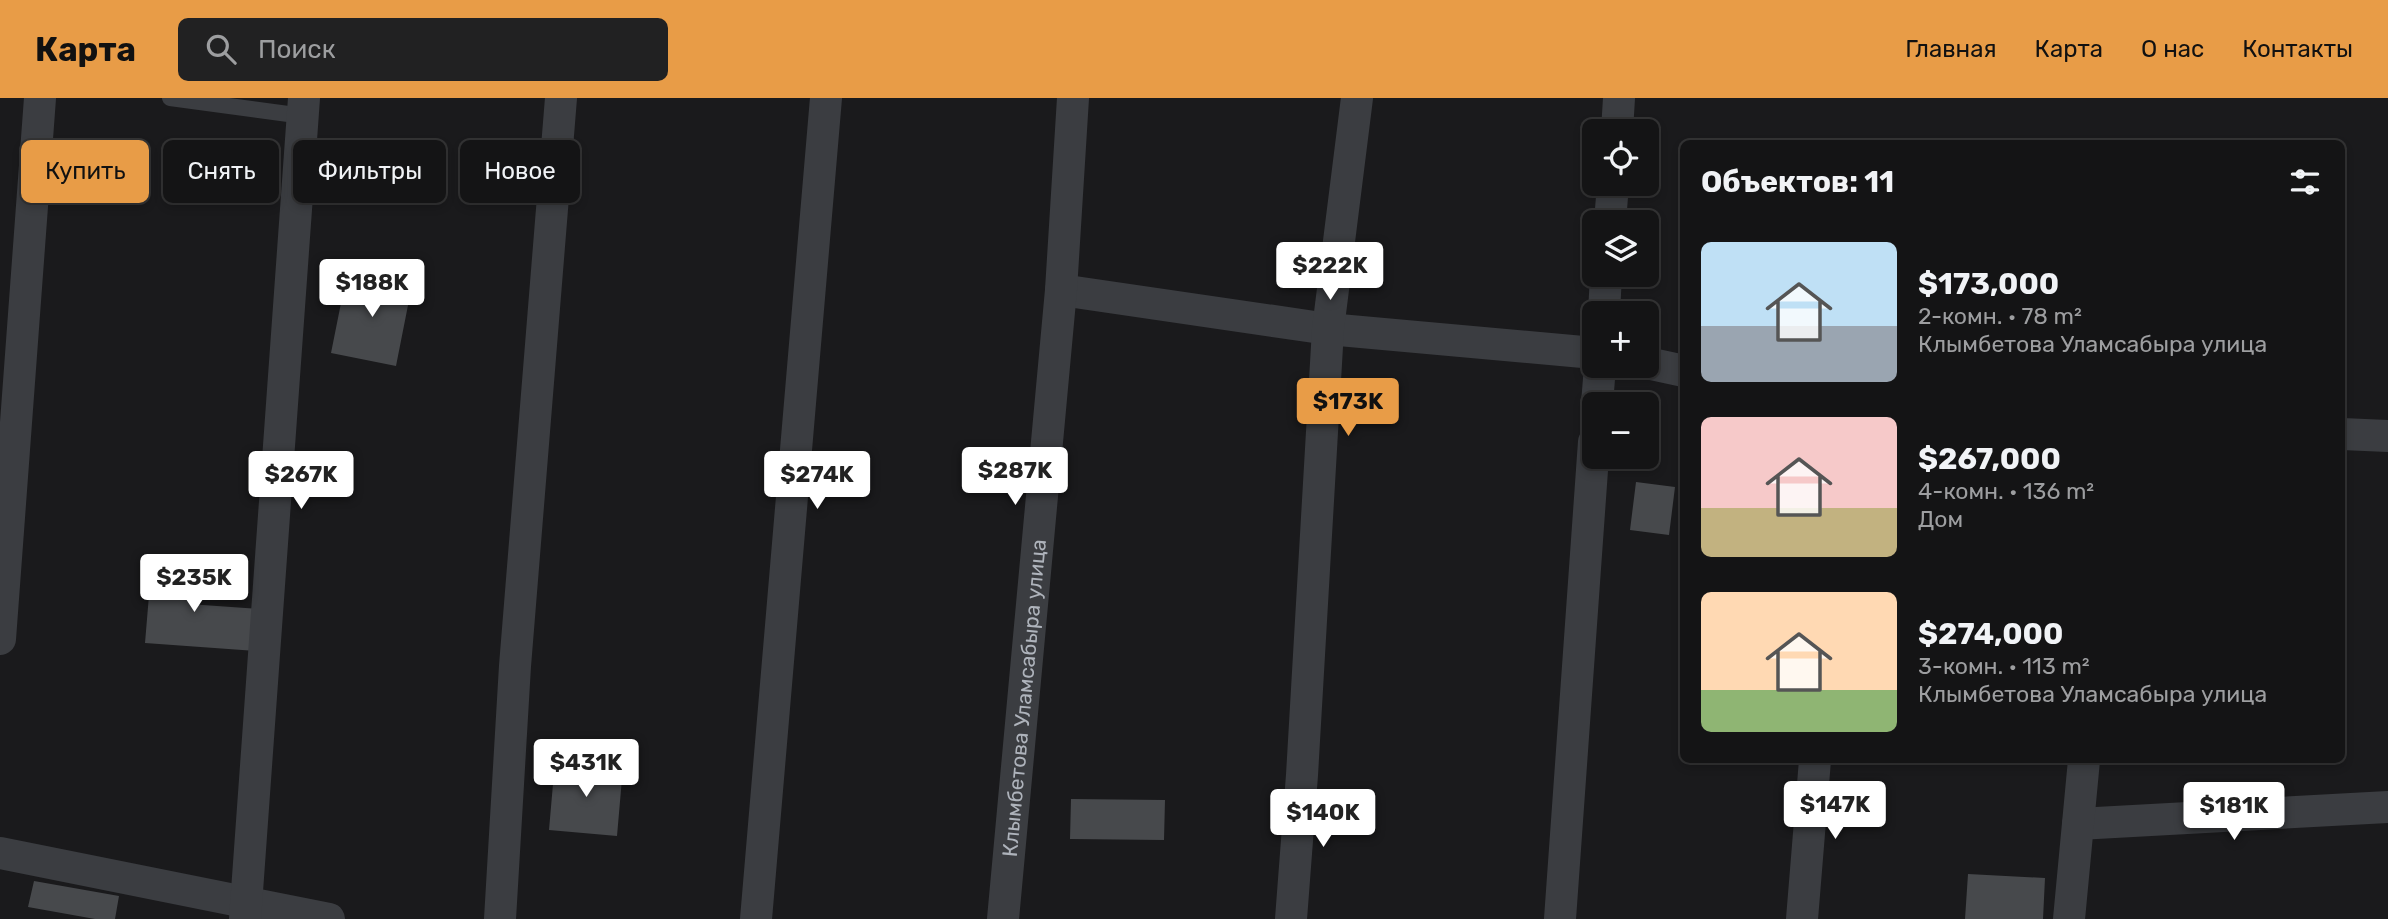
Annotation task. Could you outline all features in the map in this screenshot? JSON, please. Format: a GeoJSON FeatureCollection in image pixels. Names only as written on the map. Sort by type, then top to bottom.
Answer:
{"type":"FeatureCollection","features":[{"type":"Feature","properties":{"kind":"street"},"geometry":{"type":"LineString","coordinates":[[0,639],[40,98]]}},
{"type":"Feature","properties":{"kind":"street"},"geometry":{"type":"LineString","coordinates":[[500,919],[515,666],[561,98]]}},
{"type":"Feature","properties":{"kind":"street"},"geometry":{"type":"LineString","coordinates":[[756,919],[826,98]]}},
{"type":"Feature","properties":{"kind":"street","name":"Клымбетова Уламсабыра улица"},"geometry":{"type":"LineString","coordinates":[[1003,919],[1060,290],[1073,98]]}},
{"type":"Feature","properties":{"kind":"street"},"geometry":{"type":"LineString","coordinates":[[1291,919],[1303,775],[1328,329],[1357,98]]}},
{"type":"Feature","properties":{"kind":"street"},"geometry":{"type":"LineString","coordinates":[[1618,119],[1619,98]]}},
{"type":"Feature","properties":{"kind":"street"},"geometry":{"type":"LineString","coordinates":[[246,910],[303,107]]}},
{"type":"Feature","properties":{"kind":"street"},"geometry":{"type":"LineString","coordinates":[[1060,290],[1328,329],[1582,352]]}},
{"type":"Feature","properties":{"kind":"street"},"geometry":{"type":"LineString","coordinates":[[1659,366],[1680,370]]}},
{"type":"Feature","properties":{"kind":"street"},"geometry":{"type":"LineString","coordinates":[[2345,434],[2388,436]]}},
{"type":"Feature","properties":{"kind":"street"},"geometry":{"type":"LineString","coordinates":[[1560,919],[1592,469]]}},
{"type":"Feature","properties":{"kind":"street"},"geometry":{"type":"LineString","coordinates":[[1802,919],[1815,763]]}},
{"type":"Feature","properties":{"kind":"street"},"geometry":{"type":"LineString","coordinates":[[2070,919],[2084,763]]}},
{"type":"Feature","properties":{"kind":"street"},"geometry":{"type":"LineString","coordinates":[[2078,824],[2388,807]]}},
{"type":"Feature","properties":{"kind":"street"},"geometry":{"type":"LineString","coordinates":[[0,853],[246,910],[329,919]]}},
{"type":"Feature","properties":{"kind":"lane"},"geometry":{"type":"LineString","coordinates":[[170,98],[303,107]]}},
{"type":"Feature","properties":{"kind":"building"},"geometry":{"type":"Polygon","coordinates":[[[347,273],[412,285],[396,366],[331,353],[347,273]]]}},
{"type":"Feature","properties":{"kind":"building"},"geometry":{"type":"Polygon","coordinates":[[[1636,482],[1675,487],[1669,535],[1630,530],[1636,482]]]}},
{"type":"Feature","properties":{"kind":"building"},"geometry":{"type":"Polygon","coordinates":[[[152,559],[192,562],[189,604],[259,609],[256,651],[145,643],[152,559]]]}},
{"type":"Feature","properties":{"kind":"building"},"geometry":{"type":"Polygon","coordinates":[[[555,761],[623,767],[617,836],[549,830],[555,761]]]}},
{"type":"Feature","properties":{"kind":"building"},"geometry":{"type":"Polygon","coordinates":[[[1071,799],[1165,800],[1164,840],[1070,839],[1071,799]]]}},
{"type":"Feature","properties":{"kind":"building"},"geometry":{"type":"Polygon","coordinates":[[[1968,874],[2045,878],[2043,919],[1965,919],[1968,874]]]}},
{"type":"Feature","properties":{"kind":"building"},"geometry":{"type":"Polygon","coordinates":[[[34,881],[119,896],[115,919],[95,919],[28,907],[34,881]]]}}]}
